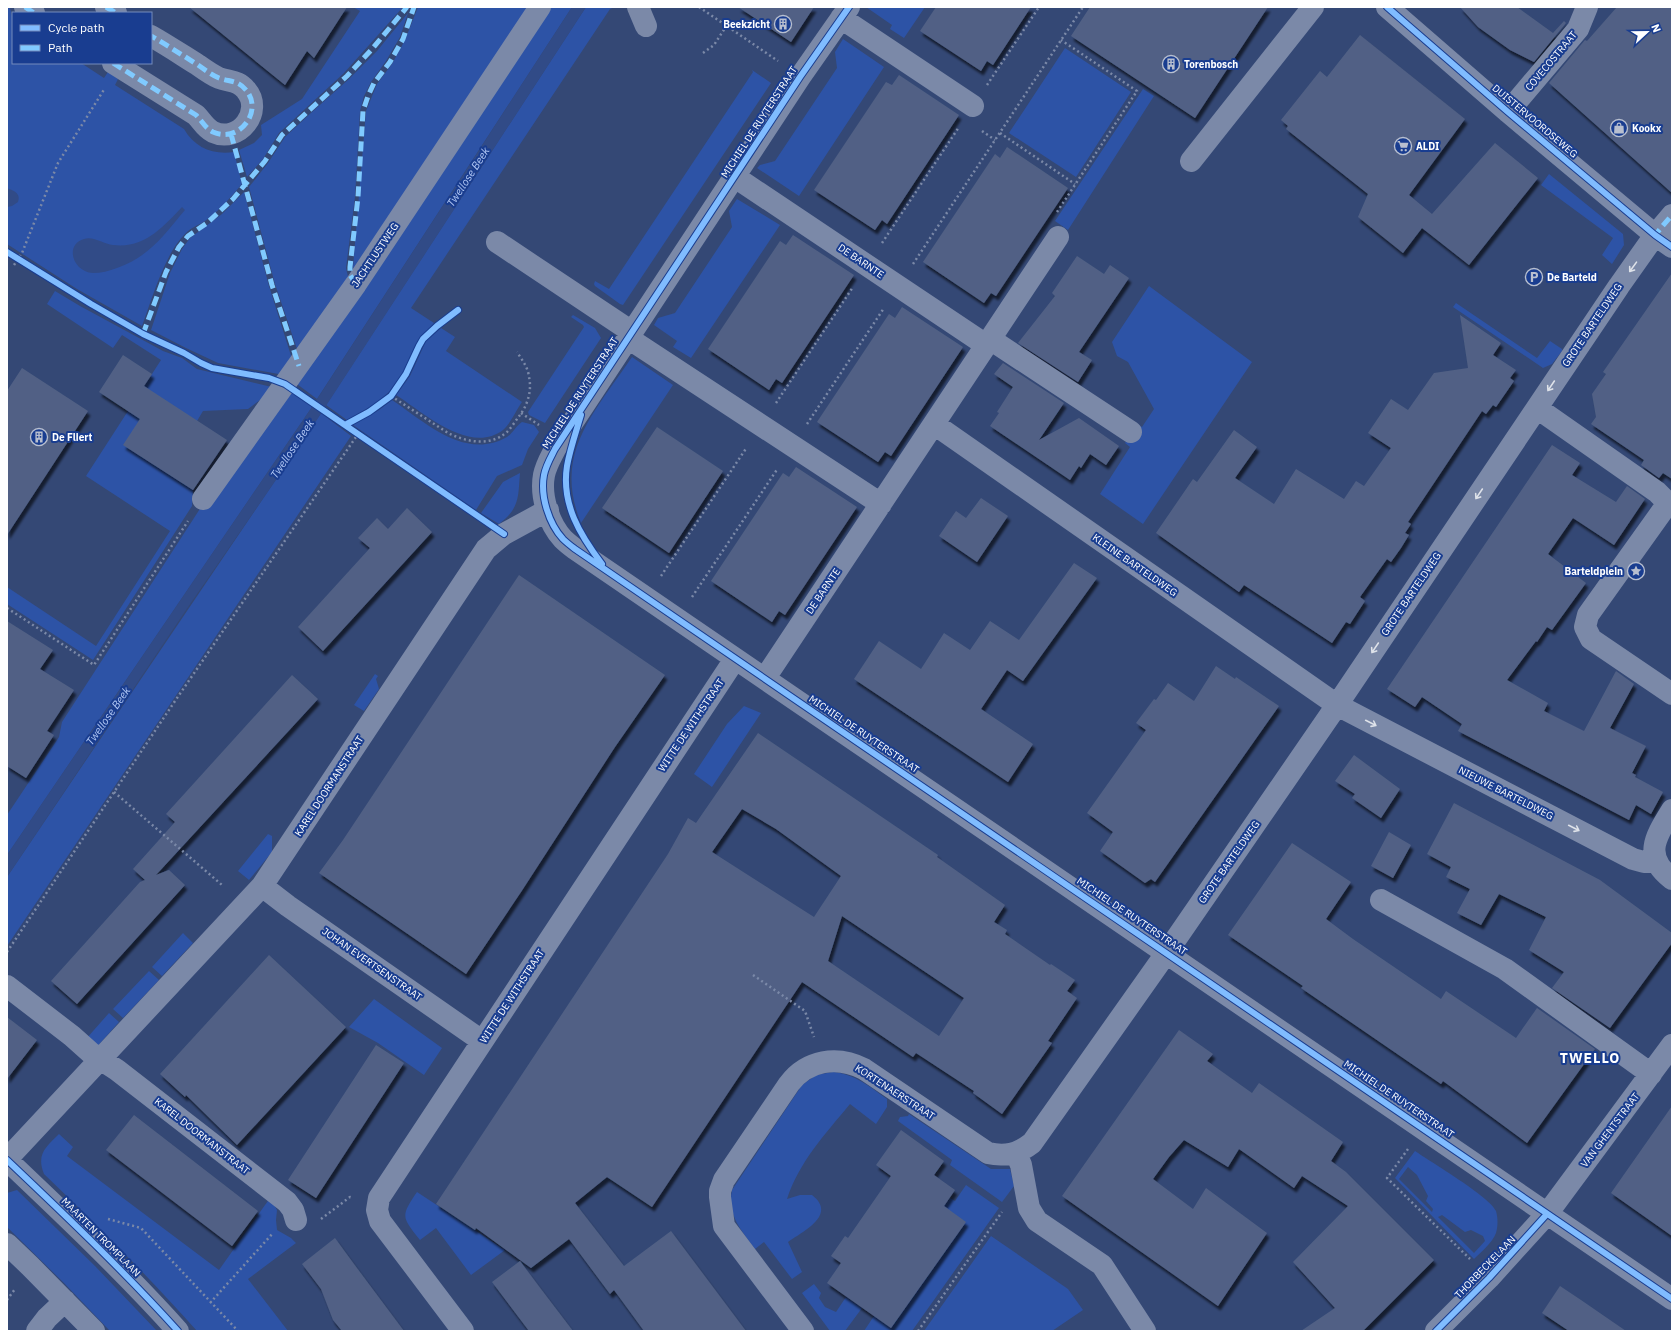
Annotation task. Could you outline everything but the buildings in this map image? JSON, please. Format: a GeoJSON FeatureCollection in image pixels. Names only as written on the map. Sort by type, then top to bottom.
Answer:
{"type":"FeatureCollection","features":[{"type":"Feature","properties":{"kind":"street","name":"JACHTLUSTWEG"},"geometry":{"type":"LineString","coordinates":[[203,499],[356,284],[540,7]]}},
{"type":"Feature","properties":{"kind":"street"},"geometry":{"type":"LineString","coordinates":[[1192,161],[1313,7]]}},
{"type":"Feature","properties":{"kind":"street","name":"DUISTERVOORDSEWEG"},"geometry":{"type":"LineString","coordinates":[[1387,7],[1508,112],[1664,241]]}},
{"type":"Feature","properties":{"kind":"street","name":"COVECOSTRAAT"},"geometry":{"type":"LineString","coordinates":[[1508,112],[1578,29],[1588,7]]}},
{"type":"Feature","properties":{"kind":"street"},"geometry":{"type":"LineString","coordinates":[[845,13],[973,106]]}},
{"type":"Feature","properties":{"kind":"street","name":"MICHIEL DE RUYTERSTRAAT"},"geometry":{"type":"LineString","coordinates":[[845,13],[800,76],[735,177],[561,439],[547,464],[544,476],[544,495],[554,525],[563,539],[646,598],[1167,952],[1672,1299]]}},
{"type":"Feature","properties":{"kind":"street"},"geometry":{"type":"LineString","coordinates":[[116,65],[196,115],[205,126],[215,132],[231,134],[240,130],[246,124],[250,117],[252,102],[246,89],[236,81],[217,77],[152,37]]}},
{"type":"Feature","properties":{"kind":"street","name":"DE BARNTE"},"geometry":{"type":"LineString","coordinates":[[735,177],[867,266],[988,342]]}},
{"type":"Feature","properties":{"kind":"street","name":"GROTE BARTELDWEG"},"geometry":{"type":"LineString","coordinates":[[1167,952],[1337,705],[1619,286],[1664,241],[1672,215]]}},
{"type":"Feature","properties":{"kind":"street","name":"DE BARNTE"},"geometry":{"type":"LineString","coordinates":[[765,678],[1058,237]]}},
{"type":"Feature","properties":{"kind":"street"},"geometry":{"type":"LineString","coordinates":[[497,242],[761,426],[881,504]]}},
{"type":"Feature","properties":{"kind":"street"},"geometry":{"type":"LineString","coordinates":[[988,342],[1131,432]]}},
{"type":"Feature","properties":{"kind":"street"},"geometry":{"type":"LineString","coordinates":[[1537,408],[1657,492],[1670,505],[1588,615],[1584,627],[1592,639],[1672,694]]}},
{"type":"Feature","properties":{"kind":"street","name":"KLEINE BARTELDWEG"},"geometry":{"type":"LineString","coordinates":[[934,424],[1337,705]]}},
{"type":"Feature","properties":{"kind":"street","name":"KAREL DOORMANSTRAAT"},"geometry":{"type":"LineString","coordinates":[[7,1160],[262,886],[486,549],[494,541],[513,528],[548,510]]}},
{"type":"Feature","properties":{"kind":"street","name":"WITTE DE WITHSTRAAT"},"geometry":{"type":"LineString","coordinates":[[377,1204],[382,1192],[736,659]]}},
{"type":"Feature","properties":{"kind":"street","name":"NIEUWE BARTELDWEG"},"geometry":{"type":"LineString","coordinates":[[1337,705],[1633,858],[1644,862],[1656,862]]}},
{"type":"Feature","properties":{"kind":"street"},"geometry":{"type":"LineString","coordinates":[[1672,810],[1657,836],[1654,850],[1656,862],[1663,872],[1672,879]]}},
{"type":"Feature","properties":{"kind":"street","name":"JOHAN EVERTSENSTRAAT"},"geometry":{"type":"LineString","coordinates":[[262,886],[288,906],[482,1041]]}},
{"type":"Feature","properties":{"kind":"street"},"geometry":{"type":"LineString","coordinates":[[1381,900],[1505,969],[1651,1074]]}},
{"type":"Feature","properties":{"kind":"street"},"geometry":{"type":"LineString","coordinates":[[1145,1331],[1102,1265],[1037,1220],[1029,1208],[1021,1165],[1016,1153],[1025,1149],[1037,1136],[1167,952]]}},
{"type":"Feature","properties":{"kind":"street","name":"KAREL DOORMANSTRAAT"},"geometry":{"type":"LineString","coordinates":[[7,986],[287,1202],[293,1210],[296,1220]]}},
{"type":"Feature","properties":{"kind":"street","name":"VAN GHENTSTRAAT"},"geometry":{"type":"LineString","coordinates":[[1547,1214],[1672,1045]]}},
{"type":"Feature","properties":{"kind":"street","name":"KORTENAERSTRAAT"},"geometry":{"type":"LineString","coordinates":[[803,1331],[724,1226],[720,1205],[720,1191],[724,1180],[795,1077],[812,1065],[823,1062],[843,1061],[854,1064],[988,1153],[1006,1155],[1016,1153]]}},
{"type":"Feature","properties":{"kind":"street","name":"MAARTEN TROMPLAAN"},"geometry":{"type":"LineString","coordinates":[[7,1160],[66,1215],[121,1270],[178,1331]]}},
{"type":"Feature","properties":{"kind":"street"},"geometry":{"type":"LineString","coordinates":[[377,1204],[380,1221],[463,1331]]}},
{"type":"Feature","properties":{"kind":"street","name":"THORBECKELAAN"},"geometry":{"type":"LineString","coordinates":[[1436,1331],[1489,1278],[1547,1214]]}},
{"type":"Feature","properties":{"kind":"street"},"geometry":{"type":"LineString","coordinates":[[7,1244],[94,1331]]}},
{"type":"Feature","properties":{"kind":"street"},"geometry":{"type":"LineString","coordinates":[[38,1331],[47,1318],[65,1301]]}},
{"type":"Feature","properties":{"kind":"path"},"geometry":{"type":"LineString","coordinates":[[699,7],[800,76]]}},
{"type":"Feature","properties":{"kind":"path"},"geometry":{"type":"LineString","coordinates":[[646,598],[1039,7]]}},
{"type":"Feature","properties":{"kind":"path"},"geometry":{"type":"LineString","coordinates":[[677,619],[1083,7]]}},
{"type":"Feature","properties":{"kind":"path"},"geometry":{"type":"LineString","coordinates":[[703,52],[714,45],[727,25]]}},
{"type":"Feature","properties":{"kind":"path"},"geometry":{"type":"LineString","coordinates":[[1058,237],[1051,220],[1137,91],[1061,40]]}},
{"type":"Feature","properties":{"kind":"path"},"geometry":{"type":"LineString","coordinates":[[15,257],[22,253],[58,163],[116,65]]}},
{"type":"Feature","properties":{"kind":"path"},"geometry":{"type":"LineString","coordinates":[[1000,133],[1075,184]]}},
{"type":"Feature","properties":{"kind":"path"},"geometry":{"type":"LineString","coordinates":[[15,257],[24,262]]}},
{"type":"Feature","properties":{"kind":"path"},"geometry":{"type":"LineString","coordinates":[[14,265],[15,257]]}},
{"type":"Feature","properties":{"kind":"path"},"geometry":{"type":"LineString","coordinates":[[384,402],[393,394],[456,437],[472,442],[491,439],[505,433],[510,428],[524,409],[530,394],[530,377],[527,368],[517,352]]}},
{"type":"Feature","properties":{"kind":"path"},"geometry":{"type":"LineString","coordinates":[[7,952],[356,433],[365,439]]}},
{"type":"Feature","properties":{"kind":"path"},"geometry":{"type":"LineString","coordinates":[[7,608],[94,666],[203,499]]}},
{"type":"Feature","properties":{"kind":"path"},"geometry":{"type":"LineString","coordinates":[[114,792],[222,885]]}},
{"type":"Feature","properties":{"kind":"path"},"geometry":{"type":"LineString","coordinates":[[753,975],[805,1011],[823,1062]]}},
{"type":"Feature","properties":{"kind":"path"},"geometry":{"type":"LineString","coordinates":[[918,1331],[1012,1197],[1025,1190]]}},
{"type":"Feature","properties":{"kind":"path"},"geometry":{"type":"LineString","coordinates":[[210,1302],[279,1226],[284,1223],[296,1220],[316,1220],[324,1218],[350,1197],[377,1204]]}},
{"type":"Feature","properties":{"kind":"shaded area"},"geometry":{"type":"Polygon","coordinates":[[[7,7],[10,8],[12,16],[12,64],[83,64],[104,78],[108,72],[118,79],[115,85],[184,129],[188,136],[205,149],[226,153],[234,152],[242,184],[216,212],[205,221],[189,230],[178,242],[165,264],[142,326],[77,289],[7,244],[7,7]]]}},
{"type":"Feature","properties":{"kind":"shaded area"},"geometry":{"type":"Polygon","coordinates":[[[353,7],[403,7],[344,73],[279,133],[263,159],[247,177],[239,150],[254,143],[262,135],[261,125],[302,99],[360,11],[353,7]]]}},
{"type":"Feature","properties":{"kind":"shaded area"},"geometry":{"type":"Polygon","coordinates":[[[418,7],[530,7],[354,274],[353,267],[366,111],[377,84],[392,64],[405,40],[418,7]]]}},
{"type":"Feature","properties":{"kind":"shaded area"},"geometry":{"type":"Polygon","coordinates":[[[549,7],[572,7],[317,399],[297,384],[549,7]]]}},
{"type":"Feature","properties":{"kind":"shaded area"},"geometry":{"type":"Polygon","coordinates":[[[586,7],[614,7],[610,9],[411,308],[434,323],[416,344],[403,373],[389,392],[375,404],[347,420],[326,405],[586,7]]]}},
{"type":"Feature","properties":{"kind":"shaded area"},"geometry":{"type":"Polygon","coordinates":[[[866,7],[925,7],[904,38],[890,29],[892,25],[866,7]]]}},
{"type":"Feature","properties":{"kind":"shaded area"},"geometry":{"type":"Polygon","coordinates":[[[408,13],[400,37],[386,61],[371,82],[364,96],[360,111],[355,197],[346,268],[349,281],[299,355],[275,284],[249,187],[268,163],[285,137],[349,79],[377,51],[408,13]]]}},
{"type":"Feature","properties":{"kind":"shaded area"},"geometry":{"type":"Polygon","coordinates":[[[843,39],[884,67],[799,196],[757,168],[760,165],[775,161],[837,68],[835,52],[843,39]]]}},
{"type":"Feature","properties":{"kind":"shaded area"},"geometry":{"type":"Polygon","coordinates":[[[1065,48],[1131,92],[1076,177],[1009,133],[1065,48]]]}},
{"type":"Feature","properties":{"kind":"shaded area"},"geometry":{"type":"Polygon","coordinates":[[[752,70],[771,83],[623,305],[620,304],[595,286],[595,281],[609,289],[753,72],[752,70]]]}},
{"type":"Feature","properties":{"kind":"shaded area"},"geometry":{"type":"Polygon","coordinates":[[[1143,89],[1154,96],[1068,230],[1055,221],[1143,89]]]}},
{"type":"Feature","properties":{"kind":"shaded area"},"geometry":{"type":"Polygon","coordinates":[[[1549,174],[1623,234],[1624,245],[1612,264],[1602,255],[1613,238],[1541,185],[1549,174]]]}},
{"type":"Feature","properties":{"kind":"shaded area"},"geometry":{"type":"Polygon","coordinates":[[[244,192],[269,286],[293,362],[284,375],[218,363],[151,330],[170,273],[182,249],[190,238],[222,214],[244,192]]]}},
{"type":"Feature","properties":{"kind":"shaded area"},"geometry":{"type":"Polygon","coordinates":[[[737,199],[780,225],[691,358],[673,347],[677,341],[654,325],[658,318],[675,313],[732,227],[729,211],[737,199]]]}},
{"type":"Feature","properties":{"kind":"shaded area"},"geometry":{"type":"Polygon","coordinates":[[[1149,286],[1252,362],[1143,524],[1100,494],[1130,447],[1125,443],[1137,424],[1142,427],[1154,409],[1128,362],[1117,356],[1112,342],[1149,286]]]}},
{"type":"Feature","properties":{"kind":"shaded area"},"geometry":{"type":"Polygon","coordinates":[[[55,291],[163,351],[182,358],[197,369],[276,388],[248,409],[203,411],[197,421],[192,506],[93,660],[7,604],[7,587],[96,646],[170,531],[86,476],[161,360],[122,335],[113,348],[47,304],[55,291]]]}},
{"type":"Feature","properties":{"kind":"shaded area"},"geometry":{"type":"Polygon","coordinates":[[[1456,303],[1537,358],[1550,341],[1562,349],[1562,351],[1552,364],[1543,368],[1453,307],[1456,303]]]}},
{"type":"Feature","properties":{"kind":"shaded area"},"geometry":{"type":"Polygon","coordinates":[[[573,315],[595,328],[601,338],[545,423],[529,415],[528,412],[584,327],[571,317],[573,315]]]}},
{"type":"Feature","properties":{"kind":"shaded area"},"geometry":{"type":"Polygon","coordinates":[[[441,328],[455,337],[446,351],[522,402],[503,430],[490,436],[476,438],[462,435],[433,421],[396,395],[410,376],[426,341],[441,328]]]}},
{"type":"Feature","properties":{"kind":"shaded area"},"geometry":{"type":"Polygon","coordinates":[[[632,357],[673,385],[581,523],[573,498],[572,475],[575,454],[582,434],[592,415],[632,357]]]}},
{"type":"Feature","properties":{"kind":"shaded area"},"geometry":{"type":"Polygon","coordinates":[[[286,391],[294,393],[312,407],[7,855],[7,815],[59,737],[62,722],[205,501],[286,391]]]}},
{"type":"Feature","properties":{"kind":"shaded area"},"geometry":{"type":"Polygon","coordinates":[[[392,400],[432,428],[461,442],[476,444],[491,443],[507,437],[522,422],[534,425],[539,432],[528,449],[522,465],[497,476],[476,510],[353,425],[379,410],[392,400]]]}},
{"type":"Feature","properties":{"kind":"shaded area"},"geometry":{"type":"Polygon","coordinates":[[[321,413],[351,436],[7,946],[7,877],[321,413]]]}},
{"type":"Feature","properties":{"kind":"shaded area"},"geometry":{"type":"Polygon","coordinates":[[[520,473],[517,502],[511,513],[499,524],[481,513],[503,482],[520,473]]]}},
{"type":"Feature","properties":{"kind":"shaded area"},"geometry":{"type":"Polygon","coordinates":[[[375,674],[378,676],[376,679],[379,689],[364,711],[354,705],[375,674]]]}},
{"type":"Feature","properties":{"kind":"shaded area"},"geometry":{"type":"Polygon","coordinates":[[[744,706],[761,713],[712,787],[694,774],[727,724],[744,706]]]}},
{"type":"Feature","properties":{"kind":"shaded area"},"geometry":{"type":"Polygon","coordinates":[[[268,834],[272,836],[272,852],[249,880],[238,871],[268,834]]]}},
{"type":"Feature","properties":{"kind":"shaded area"},"geometry":{"type":"Polygon","coordinates":[[[183,933],[193,943],[162,976],[152,967],[183,933]]]}},
{"type":"Feature","properties":{"kind":"shaded area"},"geometry":{"type":"Polygon","coordinates":[[[149,971],[159,980],[123,1018],[113,1009],[149,971]]]}},
{"type":"Feature","properties":{"kind":"shaded area"},"geometry":{"type":"Polygon","coordinates":[[[374,999],[442,1048],[424,1075],[378,1043],[349,1027],[374,999]]]}},
{"type":"Feature","properties":{"kind":"shaded area"},"geometry":{"type":"Polygon","coordinates":[[[109,1013],[119,1022],[95,1049],[86,1039],[109,1013]]]}},
{"type":"Feature","properties":{"kind":"shaded area"},"geometry":{"type":"Polygon","coordinates":[[[833,1072],[848,1075],[868,1086],[887,1099],[887,1107],[876,1124],[850,1104],[814,1148],[792,1185],[787,1199],[800,1195],[812,1195],[819,1202],[821,1209],[820,1216],[809,1228],[788,1242],[802,1272],[792,1279],[764,1242],[755,1249],[740,1229],[733,1215],[731,1199],[732,1190],[802,1085],[816,1075],[833,1072]]]}},
{"type":"Feature","properties":{"kind":"shaded area"},"geometry":{"type":"Polygon","coordinates":[[[909,1114],[991,1169],[1010,1169],[1014,1186],[1002,1202],[950,1165],[952,1160],[898,1121],[900,1117],[908,1116],[909,1114]]]}},
{"type":"Feature","properties":{"kind":"shaded area"},"geometry":{"type":"Polygon","coordinates":[[[59,1134],[73,1147],[67,1156],[219,1270],[270,1198],[277,1210],[277,1230],[291,1238],[296,1243],[248,1279],[288,1331],[197,1331],[122,1251],[44,1174],[41,1161],[42,1156],[46,1147],[59,1134]]]}},
{"type":"Feature","properties":{"kind":"shaded area"},"geometry":{"type":"Polygon","coordinates":[[[1415,1151],[1472,1189],[1491,1205],[1496,1211],[1497,1219],[1497,1230],[1494,1237],[1474,1259],[1395,1178],[1415,1151]],[[1408,1167],[1399,1179],[1432,1212],[1433,1209],[1426,1201],[1428,1196],[1417,1175],[1408,1167]],[[1442,1215],[1438,1217],[1474,1253],[1485,1241],[1483,1236],[1471,1230],[1465,1232],[1442,1215]]]}},
{"type":"Feature","properties":{"kind":"shaded area"},"geometry":{"type":"Polygon","coordinates":[[[966,1185],[999,1208],[912,1331],[864,1331],[874,1316],[891,1328],[943,1207],[950,1198],[955,1201],[966,1185]]]}},
{"type":"Feature","properties":{"kind":"shaded area"},"geometry":{"type":"Polygon","coordinates":[[[17,1190],[95,1266],[157,1331],[110,1331],[7,1227],[7,1193],[17,1190]]]}},
{"type":"Feature","properties":{"kind":"shaded area"},"geometry":{"type":"Polygon","coordinates":[[[417,1192],[505,1250],[471,1275],[436,1228],[420,1240],[410,1226],[405,1217],[406,1212],[417,1192]]]}},
{"type":"Feature","properties":{"kind":"shaded area"},"geometry":{"type":"Polygon","coordinates":[[[991,1236],[1068,1289],[1083,1310],[1052,1331],[924,1331],[991,1236]]]}},
{"type":"Feature","properties":{"kind":"shaded area"},"geometry":{"type":"Polygon","coordinates":[[[814,1284],[821,1293],[819,1298],[825,1307],[836,1312],[846,1297],[862,1308],[845,1331],[830,1331],[802,1293],[814,1284]]]}},
{"type":"Feature","properties":{"kind":"water","name":"Twellose Beek"},"geometry":{"type":"Polygon","coordinates":[[[572,7],[586,7],[307,435],[188,607],[7,877],[7,855],[312,407],[572,7]]]}},
{"type":"Feature","properties":{"kind":"water"},"geometry":{"type":"Polygon","coordinates":[[[7,188],[18,194],[19,199],[18,202],[12,206],[7,207],[7,188]]]}},
{"type":"Feature","properties":{"kind":"water"},"geometry":{"type":"Polygon","coordinates":[[[182,207],[185,210],[163,236],[138,258],[117,268],[99,273],[86,271],[80,268],[76,263],[73,252],[74,247],[78,242],[88,238],[113,245],[134,244],[160,229],[182,207]]]}},
{"type":"Feature","properties":{"kind":"marked path"},"geometry":{"type":"LineString","coordinates":[[25,7],[32,12]]}},
{"type":"Feature","properties":{"kind":"marked path"},"geometry":{"type":"LineString","coordinates":[[106,7],[114,12]]}},
{"type":"Feature","properties":{"kind":"marked path"},"geometry":{"type":"LineString","coordinates":[[143,334],[166,272],[179,247],[188,236],[207,223],[233,199],[265,161],[282,135],[347,76],[373,48],[407,7]]}},
{"type":"Feature","properties":{"kind":"marked path"},"geometry":{"type":"LineString","coordinates":[[356,284],[350,275],[350,267],[358,197],[363,111],[374,83],[390,62],[403,39],[414,7]]}},
{"type":"Feature","properties":{"kind":"marked path"},"geometry":{"type":"LineString","coordinates":[[115,64],[196,115],[213,132],[223,135],[240,130],[250,116],[252,107],[251,98],[246,90],[240,84],[219,78],[152,37]]}},
{"type":"Feature","properties":{"kind":"marked path"},"geometry":{"type":"LineString","coordinates":[[231,134],[272,285],[299,366]]}},
{"type":"Feature","properties":{"kind":"marked path"},"geometry":{"type":"LineString","coordinates":[[1657,237],[1655,235],[1672,215]]}},
{"type":"Feature","properties":{"kind":"cycle path"},"geometry":{"type":"LineString","coordinates":[[849,7],[800,77],[555,449],[545,471],[543,492],[550,518],[558,533],[575,549],[1672,1299]]}},
{"type":"Feature","properties":{"kind":"cycle path"},"geometry":{"type":"LineString","coordinates":[[1387,7],[1508,112],[1655,235],[1672,247]]}},
{"type":"Feature","properties":{"kind":"cycle path"},"geometry":{"type":"LineString","coordinates":[[7,252],[143,334],[184,353],[201,363],[212,368],[269,378],[285,384],[504,534]]}},
{"type":"Feature","properties":{"kind":"cycle path"},"geometry":{"type":"LineString","coordinates":[[345,425],[369,412],[391,396],[406,374],[423,339],[458,310]]}},
{"type":"Feature","properties":{"kind":"cycle path"},"geometry":{"type":"LineString","coordinates":[[581,415],[567,466],[567,493],[574,518],[586,542],[602,564]]}},
{"type":"Feature","properties":{"kind":"cycle path"},"geometry":{"type":"LineString","coordinates":[[7,1160],[72,1222],[178,1331]]}},
{"type":"Feature","properties":{"kind":"cycle path"},"geometry":{"type":"LineString","coordinates":[[1436,1331],[1489,1278],[1547,1214]]}},
{"type":"Feature","properties":{"kind":"place","name":"Beekzicht"},"geometry":{"type":"Point","coordinates":[783,24]}},
{"type":"Feature","properties":{"kind":"place","name":"Torenbosch"},"geometry":{"type":"Point","coordinates":[1171,64]}},
{"type":"Feature","properties":{"kind":"place","name":"Kookx"},"geometry":{"type":"Point","coordinates":[1619,128]}},
{"type":"Feature","properties":{"kind":"place","name":"ALDI"},"geometry":{"type":"Point","coordinates":[1403,146]}},
{"type":"Feature","properties":{"kind":"place","name":"De Barteld"},"geometry":{"type":"Point","coordinates":[1534,277]}},
{"type":"Feature","properties":{"kind":"place","name":"De Fliert"},"geometry":{"type":"Point","coordinates":[39,437]}},
{"type":"Feature","properties":{"kind":"place","name":"Barteldplein"},"geometry":{"type":"Point","coordinates":[1636,571]}},
{"type":"Feature","properties":{"kind":"district","name":"TWELLO"},"geometry":{"type":"Point","coordinates":[1590,1058]}}]}
